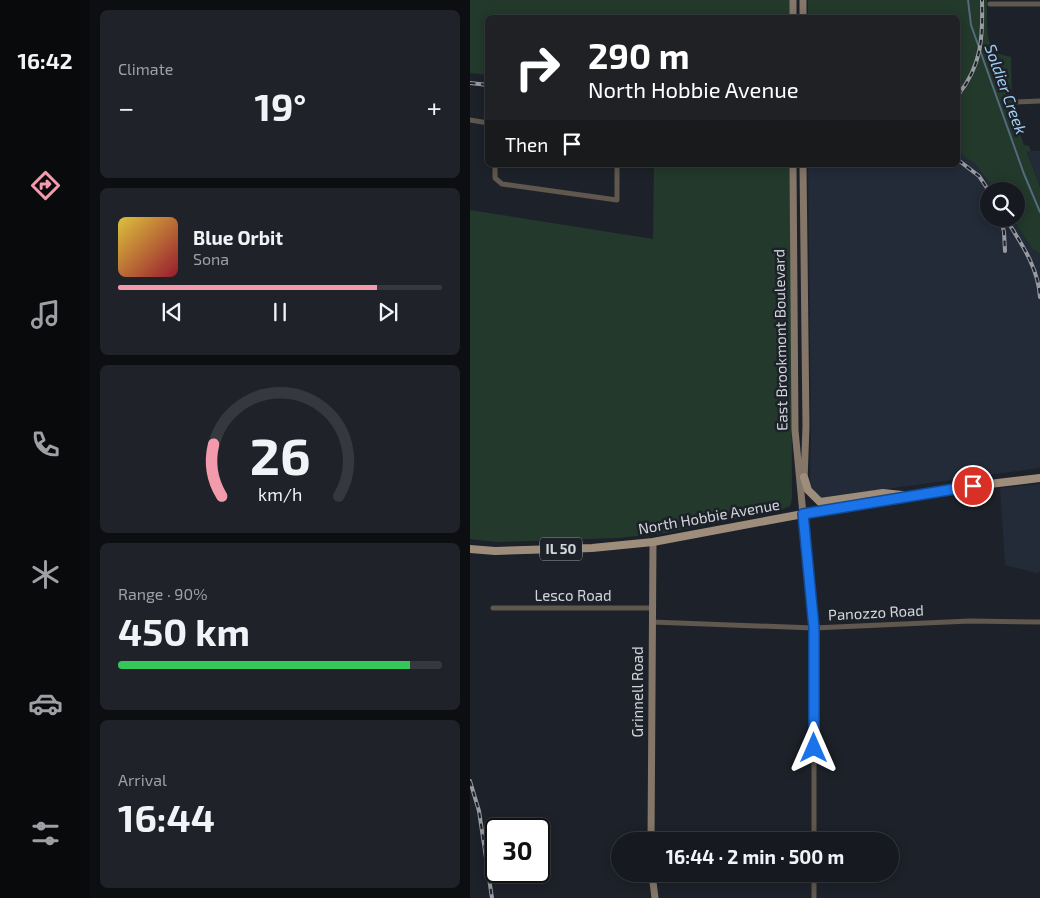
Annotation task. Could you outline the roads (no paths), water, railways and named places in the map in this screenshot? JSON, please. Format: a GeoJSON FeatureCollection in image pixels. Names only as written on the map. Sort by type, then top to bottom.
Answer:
{"type":"FeatureCollection","features":[{"type":"Feature","properties":{"kind":"main road"},"geometry":{"type":"LineString","coordinates":[[793,0],[793,15]]}},
{"type":"Feature","properties":{"kind":"main road"},"geometry":{"type":"LineString","coordinates":[[803,0],[803,15]]}},
{"type":"Feature","properties":{"kind":"main road","name":"East Brookmont Boulevard"},"geometry":{"type":"LineString","coordinates":[[793,167],[796,430],[803,514]]}},
{"type":"Feature","properties":{"kind":"main road","name":"East Brookmont Boulevard"},"geometry":{"type":"LineString","coordinates":[[803,514],[806,417],[804,167]]}},
{"type":"Feature","properties":{"kind":"main road"},"geometry":{"type":"LineString","coordinates":[[804,477],[808,490],[820,502],[882,493],[909,496]]}},
{"type":"Feature","properties":{"kind":"main road","name":"North Hobbie Avenue"},"geometry":{"type":"LineString","coordinates":[[470,549],[495,551],[593,548],[653,542],[909,496],[1040,478]]}},
{"type":"Feature","properties":{"kind":"main road","name":"Grinnell Road"},"geometry":{"type":"LineString","coordinates":[[651,832],[653,542]]}},
{"type":"Feature","properties":{"kind":"main road"},"geometry":{"type":"LineString","coordinates":[[653,882],[655,898]]}},
{"type":"Feature","properties":{"kind":"street"},"geometry":{"type":"LineString","coordinates":[[990,4],[1040,4]]}},
{"type":"Feature","properties":{"kind":"street"},"geometry":{"type":"LineString","coordinates":[[1014,102],[1040,101]]}},
{"type":"Feature","properties":{"kind":"street"},"geometry":{"type":"LineString","coordinates":[[470,120],[485,122]]}},
{"type":"Feature","properties":{"kind":"street"},"geometry":{"type":"LineString","coordinates":[[495,167],[495,178],[502,184],[617,200],[617,167]]}},
{"type":"Feature","properties":{"kind":"street","name":"East Brookmont Boulevard"},"geometry":{"type":"LineString","coordinates":[[803,514],[814,628],[814,832]]}},
{"type":"Feature","properties":{"kind":"street","name":"Lesco Road"},"geometry":{"type":"LineString","coordinates":[[493,608],[652,608]]}},
{"type":"Feature","properties":{"kind":"street","name":"Panozzo Road"},"geometry":{"type":"LineString","coordinates":[[652,622],[814,628],[970,621],[1040,622]]}},
{"type":"Feature","properties":{"kind":"street"},"geometry":{"type":"LineString","coordinates":[[814,882],[814,898]]}},
{"type":"Feature","properties":{"kind":"waterway","name":"Soldier Creek"},"geometry":{"type":"LineString","coordinates":[[968,0],[971,25],[1024,174],[1040,212]]}},
{"type":"Feature","properties":{"kind":"railway"},"geometry":{"type":"LineString","coordinates":[[960,92],[972,73],[979,50],[982,26],[982,0]]}},
{"type":"Feature","properties":{"kind":"railway"},"geometry":{"type":"LineString","coordinates":[[470,83],[485,85]]}},
{"type":"Feature","properties":{"kind":"railway"},"geometry":{"type":"LineString","coordinates":[[960,162],[979,176],[983,182]]}},
{"type":"Feature","properties":{"kind":"railway"},"geometry":{"type":"LineString","coordinates":[[1003,227],[1005,251]]}},
{"type":"Feature","properties":{"kind":"railway"},"geometry":{"type":"LineString","coordinates":[[1011,227],[1032,265],[1039,286],[1040,297]]}},
{"type":"Feature","properties":{"kind":"railway"},"geometry":{"type":"LineString","coordinates":[[470,781],[479,811],[492,898]]}}]}
